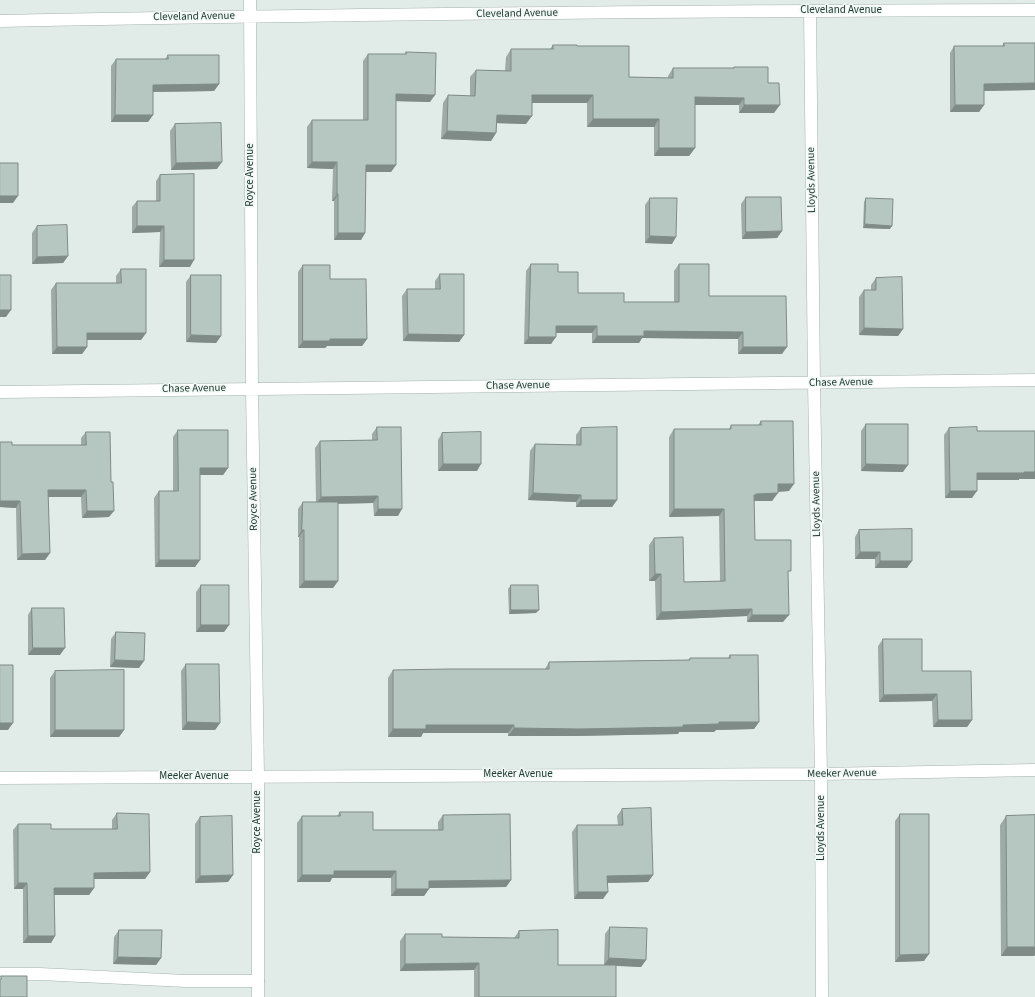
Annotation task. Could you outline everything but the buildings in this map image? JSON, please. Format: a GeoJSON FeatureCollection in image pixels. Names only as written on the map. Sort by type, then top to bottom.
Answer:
{"type":"FeatureCollection","features":[{"type":"Feature","properties":{"kind":"street","name":"Royce Avenue"},"geometry":{"type":"LineString","coordinates":[[250,0],[252,389],[258,776],[258,997]]}},
{"type":"Feature","properties":{"kind":"street","name":"Cleveland Avenue"},"geometry":{"type":"LineString","coordinates":[[0,21],[810,11],[1035,10]]}},
{"type":"Feature","properties":{"kind":"street","name":"Lloyds Avenue"},"geometry":{"type":"LineString","coordinates":[[810,11],[814,383],[821,774],[822,997]]}},
{"type":"Feature","properties":{"kind":"street","name":"Chase Avenue"},"geometry":{"type":"LineString","coordinates":[[0,392],[1035,380]]}},
{"type":"Feature","properties":{"kind":"street","name":"Meeker Avenue"},"geometry":{"type":"LineString","coordinates":[[0,778],[821,774],[1035,770]]}},
{"type":"Feature","properties":{"kind":"street"},"geometry":{"type":"LineString","coordinates":[[0,974],[93,976],[186,981],[258,981]]}}]}
